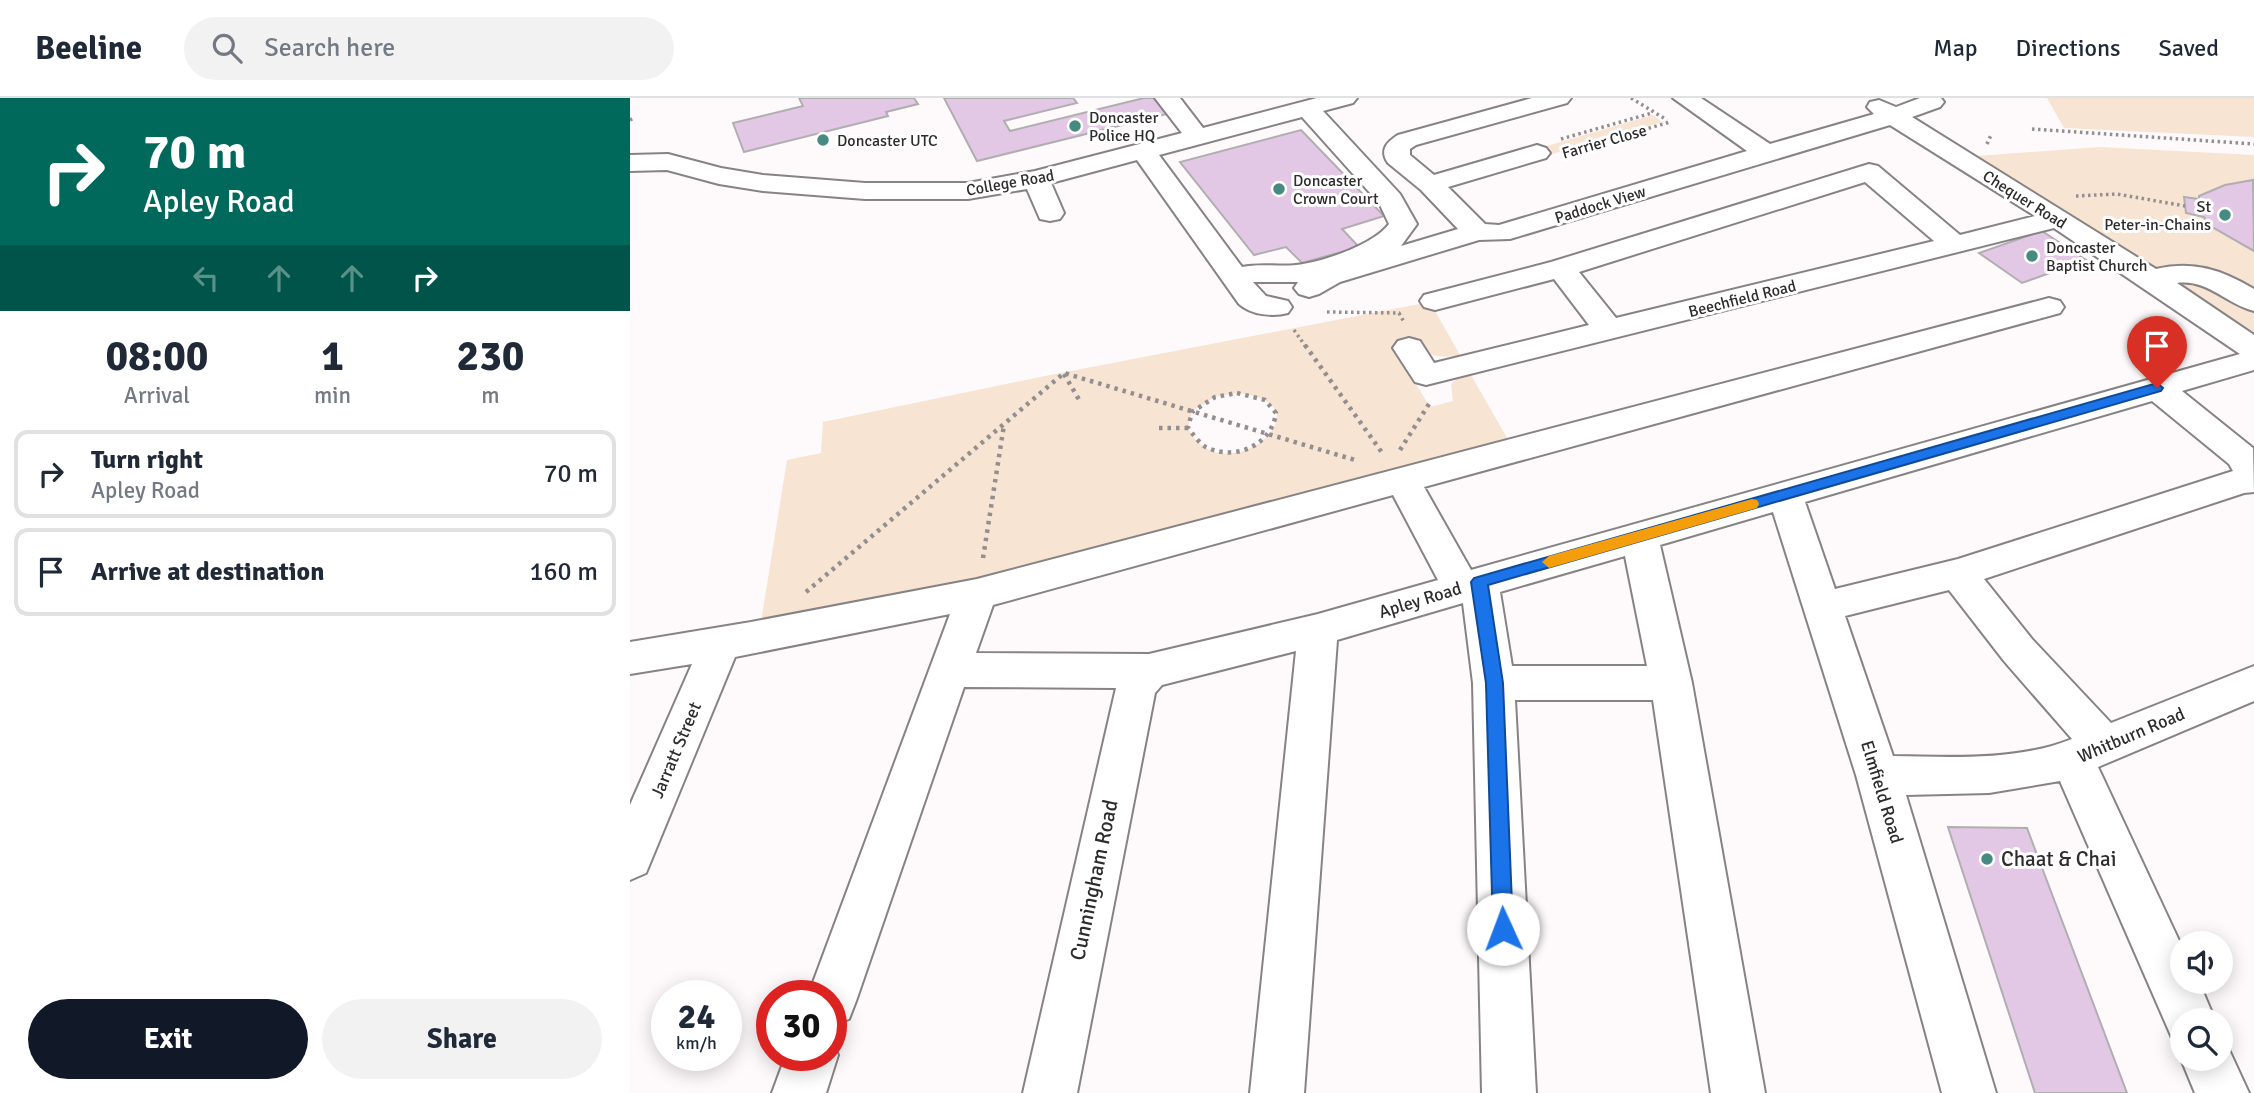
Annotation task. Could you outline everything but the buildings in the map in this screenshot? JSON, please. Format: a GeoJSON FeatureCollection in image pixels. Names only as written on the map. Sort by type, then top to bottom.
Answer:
{"type":"FeatureCollection","features":[{"type":"Feature","properties":{"kind":"street"},"geometry":{"type":"LineString","coordinates":[[1167,98],[1198,137]]}},
{"type":"Feature","properties":{"kind":"street","name":"College Road"},"geometry":{"type":"LineString","coordinates":[[634,135],[668,162],[763,183],[917,192],[968,191],[1036,180],[1345,98]]}},
{"type":"Feature","properties":{"kind":"street"},"geometry":{"type":"LineString","coordinates":[[1477,232],[1430,184],[1397,158],[1395,150],[1407,140],[1559,98]]}},
{"type":"Feature","properties":{"kind":"street"},"geometry":{"type":"LineString","coordinates":[[1685,98],[1766,153]]}},
{"type":"Feature","properties":{"kind":"street","name":"Chequer Road"},"geometry":{"type":"LineString","coordinates":[[1865,98],[2061,208],[2152,279],[2254,349]]}},
{"type":"Feature","properties":{"kind":"street","name":"Paddock View"},"geometry":{"type":"LineString","coordinates":[[1309,288],[1330,276],[1477,232],[1500,233],[1893,116],[1931,102]]}},
{"type":"Feature","properties":{"kind":"street"},"geometry":{"type":"LineString","coordinates":[[1234,277],[1261,272],[1297,274],[1355,258],[1391,240],[1403,224],[1391,200],[1307,108]]}},
{"type":"Feature","properties":{"kind":"street"},"geometry":{"type":"LineString","coordinates":[[1143,151],[1234,277],[1256,303],[1277,307]]}},
{"type":"Feature","properties":{"kind":"street","name":"Farrier Close"},"geometry":{"type":"LineString","coordinates":[[1430,184],[1537,153]]}},
{"type":"Feature","properties":{"kind":"street"},"geometry":{"type":"LineString","coordinates":[[678,191],[701,171]]}},
{"type":"Feature","properties":{"kind":"street"},"geometry":{"type":"LineString","coordinates":[[1435,301],[1561,268],[1868,172],[1955,245]]}},
{"type":"Feature","properties":{"kind":"street"},"geometry":{"type":"LineString","coordinates":[[1036,180],[1051,213]]}},
{"type":"Feature","properties":{"kind":"street","name":"Beechfield Road"},"geometry":{"type":"LineString","coordinates":[[1431,385],[1610,331],[1955,245],[2061,208]]}},
{"type":"Feature","properties":{"kind":"street"},"geometry":{"type":"LineString","coordinates":[[1561,268],[1610,331]]}},
{"type":"Feature","properties":{"kind":"street"},"geometry":{"type":"LineString","coordinates":[[2152,279],[2174,273],[2207,275],[2254,302]]}},
{"type":"Feature","properties":{"kind":"street"},"geometry":{"type":"LineString","coordinates":[[630,658],[977,594],[1396,473],[2049,307]]}},
{"type":"Feature","properties":{"kind":"street"},"geometry":{"type":"LineString","coordinates":[[1409,348],[1431,385]]}},
{"type":"Feature","properties":{"kind":"street","name":"Apley Road"},"geometry":{"type":"LineString","coordinates":[[949,670],[1149,671],[1318,630],[2254,360]]}},
{"type":"Feature","properties":{"kind":"street"},"geometry":{"type":"LineString","coordinates":[[1822,607],[1958,573],[2251,480],[2251,472],[2241,457],[2157,388]]}},
{"type":"Feature","properties":{"kind":"street"},"geometry":{"type":"LineString","coordinates":[[1396,473],[1470,585],[1494,683],[1508,1093]]}},
{"type":"Feature","properties":{"kind":"street","name":"Elmfield Road"},"geometry":{"type":"LineString","coordinates":[[1785,495],[1878,775],[1969,1093]]}},
{"type":"Feature","properties":{"kind":"street"},"geometry":{"type":"LineString","coordinates":[[1639,536],[1671,683],[1738,1093]]}},
{"type":"Feature","properties":{"kind":"street"},"geometry":{"type":"LineString","coordinates":[[1958,573],[2018,650],[2089,752],[2185,1008]]}},
{"type":"Feature","properties":{"kind":"street"},"geometry":{"type":"LineString","coordinates":[[838,980],[977,594]]}},
{"type":"Feature","properties":{"kind":"street"},"geometry":{"type":"LineString","coordinates":[[1277,1093],[1318,630]]}},
{"type":"Feature","properties":{"kind":"street","name":"Jarratt Street"},"geometry":{"type":"LineString","coordinates":[[630,858],[722,643]]}},
{"type":"Feature","properties":{"kind":"street","name":"Cunningham Road"},"geometry":{"type":"LineString","coordinates":[[1050,1093],[1133,696],[1138,684],[1149,671]]}},
{"type":"Feature","properties":{"kind":"street"},"geometry":{"type":"LineString","coordinates":[[1494,683],[1671,683]]}},
{"type":"Feature","properties":{"kind":"street","name":"Whitburn Road"},"geometry":{"type":"LineString","coordinates":[[1878,775],[1977,776],[2089,752],[2253,686]]}},
{"type":"Feature","properties":{"kind":"street"},"geometry":{"type":"LineString","coordinates":[[799,1093],[807,1071]]}},
{"type":"Feature","properties":{"kind":"street"},"geometry":{"type":"LineString","coordinates":[[2212,1071],[2222,1093]]}},
{"type":"Feature","properties":{"kind":"path","name":"Farrier Close"},"geometry":{"type":"LineString","coordinates":[[1651,113],[1535,146],[1537,153],[1548,158],[1670,122]]}},
{"type":"Feature","properties":{"kind":"path"},"geometry":{"type":"LineString","coordinates":[[2032,129],[2254,144]]}},
{"type":"Feature","properties":{"kind":"path"},"geometry":{"type":"LineString","coordinates":[[2061,208],[2117,194],[2185,205]]}},
{"type":"Feature","properties":{"kind":"path"},"geometry":{"type":"LineString","coordinates":[[1277,307],[1293,311],[1399,313],[1412,335],[1409,348]]}},
{"type":"Feature","properties":{"kind":"path"},"geometry":{"type":"LineString","coordinates":[[1277,307],[1396,473]]}},
{"type":"Feature","properties":{"kind":"path"},"geometry":{"type":"LineString","coordinates":[[1064,373],[1396,473]]}},
{"type":"Feature","properties":{"kind":"path"},"geometry":{"type":"LineString","coordinates":[[1064,373],[1081,403]]}},
{"type":"Feature","properties":{"kind":"path"},"geometry":{"type":"LineString","coordinates":[[804,593],[1064,373]]}},
{"type":"Feature","properties":{"kind":"path"},"geometry":{"type":"LineString","coordinates":[[1396,473],[1431,385]]}},
{"type":"Feature","properties":{"kind":"path"},"geometry":{"type":"LineString","coordinates":[[1237,393],[1265,399],[1276,413],[1276,427],[1271,435],[1246,450],[1209,450],[1195,441],[1188,428],[1192,412],[1215,397],[1237,393]]}},
{"type":"Feature","properties":{"kind":"path"},"geometry":{"type":"LineString","coordinates":[[977,594],[1004,424]]}},
{"type":"Feature","properties":{"kind":"path"},"geometry":{"type":"LineString","coordinates":[[1159,428],[1188,428]]}},
{"type":"Feature","properties":{"kind":"shaded area"},"geometry":{"type":"Polygon","coordinates":[[[2047,98],[2254,98],[2254,137],[2064,128],[2047,98]]]}},
{"type":"Feature","properties":{"kind":"shaded area"},"geometry":{"type":"Polygon","coordinates":[[[1653,115],[1662,122],[1549,155],[1540,148],[1653,115]]]}},
{"type":"Feature","properties":{"kind":"shaded area"},"geometry":{"type":"Polygon","coordinates":[[[2100,147],[2254,155],[2254,332],[1977,156],[2100,147]]]}},
{"type":"Feature","properties":{"kind":"shaded area"},"geometry":{"type":"Polygon","coordinates":[[[1430,302],[1460,355],[1440,356],[1427,353],[1422,351],[1417,339],[1393,346],[1430,407],[1453,401],[1451,384],[1458,378],[1471,375],[1510,443],[995,574],[761,622],[787,460],[821,453],[823,422],[1430,302]],[[1237,393],[1215,397],[1192,411],[1188,428],[1204,447],[1224,453],[1245,450],[1263,441],[1274,427],[1276,413],[1265,400],[1237,393]]]}},
{"type":"Feature","properties":{"kind":"slow traffic"},"geometry":{"type":"LineString","coordinates":[[1549,562],[1752,504]]}},
{"type":"Feature","properties":{"kind":"place","name":"Doncaster Police HQ"},"geometry":{"type":"Point","coordinates":[1075,126]}},
{"type":"Feature","properties":{"kind":"place","name":"Doncaster UTC"},"geometry":{"type":"Point","coordinates":[823,140]}},
{"type":"Feature","properties":{"kind":"place","name":"Doncaster Crown Court"},"geometry":{"type":"Point","coordinates":[1279,189]}},
{"type":"Feature","properties":{"kind":"place","name":"St Peter-in-Chains"},"geometry":{"type":"Point","coordinates":[2225,215]}},
{"type":"Feature","properties":{"kind":"place","name":"Doncaster Baptist Church"},"geometry":{"type":"Point","coordinates":[2032,256]}},
{"type":"Feature","properties":{"kind":"place","name":"Chaat & Chai"},"geometry":{"type":"Point","coordinates":[1987,859]}},
{"type":"Feature","properties":{"kind":"route"},"geometry":{"type":"LineString","coordinates":[[1503,929],[1494,683],[1479,582],[2157,388]]}}]}
